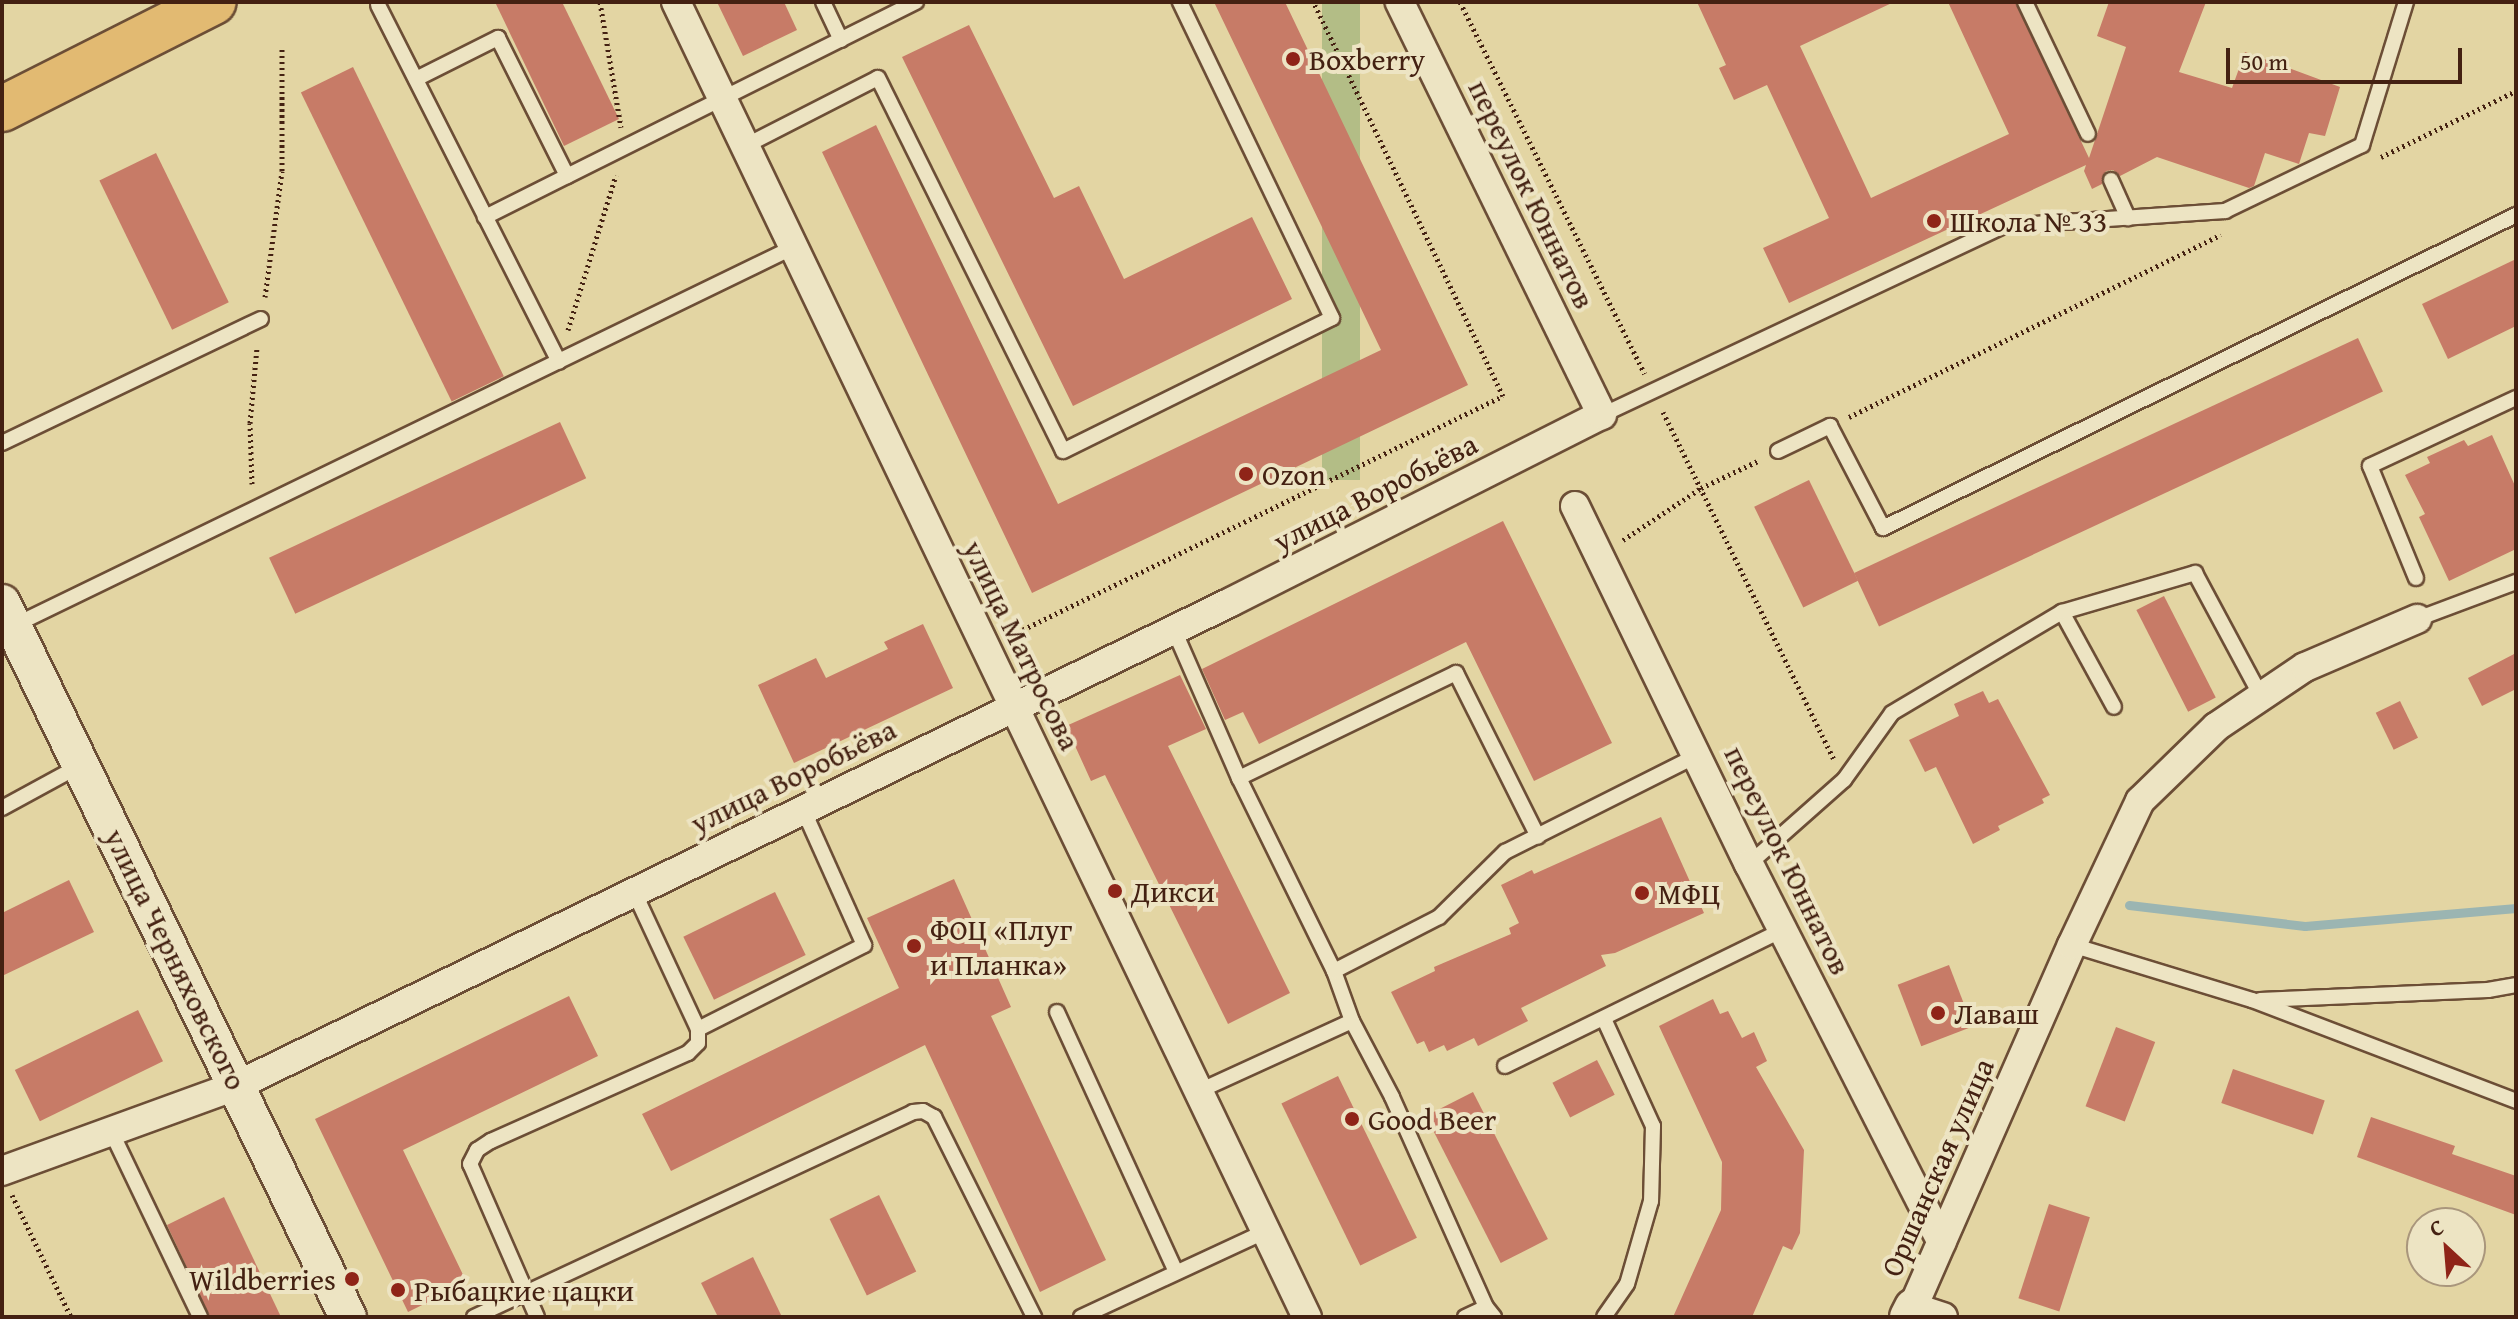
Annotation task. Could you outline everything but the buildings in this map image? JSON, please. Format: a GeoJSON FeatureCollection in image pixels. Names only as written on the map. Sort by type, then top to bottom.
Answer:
{"type":"FeatureCollection","features":[{"type":"Feature","properties":{"kind":"main road"},"geometry":{"type":"LineString","coordinates":[[2,109],[214,2]]}},
{"type":"Feature","properties":{"kind":"street","name":"улица Матросова"},"geometry":{"type":"LineString","coordinates":[[676,2],[1307,1317]]}},
{"type":"Feature","properties":{"kind":"street","name":"переулок Юннатов"},"geometry":{"type":"LineString","coordinates":[[1400,2],[1602,415]]}},
{"type":"Feature","properties":{"kind":"street","name":"улица Воробьёва"},"geometry":{"type":"LineString","coordinates":[[5,1179],[111,1131],[238,1085],[1174,630],[1602,415]]}},
{"type":"Feature","properties":{"kind":"street","name":"переулок Юннатов"},"geometry":{"type":"LineString","coordinates":[[1575,506],[1699,755],[1749,864],[1942,1242]]}},
{"type":"Feature","properties":{"kind":"street","name":"улица Черняховского"},"geometry":{"type":"LineString","coordinates":[[8,614],[348,1317]]}},
{"type":"Feature","properties":{"kind":"street","name":"Оршанская улица"},"geometry":{"type":"LineString","coordinates":[[1922,1314],[1942,1242],[2072,945],[2140,801],[2216,727],[2305,667],[2417,619]]}},
{"type":"Feature","properties":{"kind":"lane"},"geometry":{"type":"LineString","coordinates":[[823,2],[841,40]]}},
{"type":"Feature","properties":{"kind":"lane"},"geometry":{"type":"LineString","coordinates":[[485,217],[916,2]]}},
{"type":"Feature","properties":{"kind":"lane"},"geometry":{"type":"LineString","coordinates":[[745,146],[878,78],[1063,451],[1332,318],[1180,2]]}},
{"type":"Feature","properties":{"kind":"lane"},"geometry":{"type":"LineString","coordinates":[[2025,2],[2088,134]]}},
{"type":"Feature","properties":{"kind":"lane"},"geometry":{"type":"LineString","coordinates":[[1602,415],[2004,226],[2225,211],[2362,145],[2406,2]]}},
{"type":"Feature","properties":{"kind":"lane"},"geometry":{"type":"LineString","coordinates":[[378,5],[559,362]]}},
{"type":"Feature","properties":{"kind":"lane"},"geometry":{"type":"LineString","coordinates":[[416,79],[498,38],[567,176]]}},
{"type":"Feature","properties":{"kind":"lane"},"geometry":{"type":"LineString","coordinates":[[2111,180],[2128,218]]}},
{"type":"Feature","properties":{"kind":"lane"},"geometry":{"type":"LineString","coordinates":[[1778,451],[1830,426],[1883,528],[2516,215]]}},
{"type":"Feature","properties":{"kind":"lane"},"geometry":{"type":"LineString","coordinates":[[8,614],[253,509],[794,247]]}},
{"type":"Feature","properties":{"kind":"lane"},"geometry":{"type":"LineString","coordinates":[[2,443],[261,319]]}},
{"type":"Feature","properties":{"kind":"lane"},"geometry":{"type":"LineString","coordinates":[[2416,578],[2370,466],[2516,398]]}},
{"type":"Feature","properties":{"kind":"lane"},"geometry":{"type":"LineString","coordinates":[[1749,864],[1844,780],[1892,713],[2062,612],[2195,573],[2261,696]]}},
{"type":"Feature","properties":{"kind":"lane","name":"Оршанская улица"},"geometry":{"type":"LineString","coordinates":[[2417,619],[2516,582]]}},
{"type":"Feature","properties":{"kind":"lane"},"geometry":{"type":"LineString","coordinates":[[2062,612],[2114,707]]}},
{"type":"Feature","properties":{"kind":"lane"},"geometry":{"type":"LineString","coordinates":[[1174,630],[1239,778],[1334,971],[1352,1021],[1392,1097],[1490,1312],[1465,1317]]}},
{"type":"Feature","properties":{"kind":"lane"},"geometry":{"type":"LineString","coordinates":[[1239,778],[1456,673],[1538,837]]}},
{"type":"Feature","properties":{"kind":"lane"},"geometry":{"type":"LineString","coordinates":[[1334,971],[1439,917],[1505,852],[1699,755]]}},
{"type":"Feature","properties":{"kind":"lane"},"geometry":{"type":"LineString","coordinates":[[2,808],[82,765]]}},
{"type":"Feature","properties":{"kind":"lane"},"geometry":{"type":"LineString","coordinates":[[698,1029],[864,945],[803,809]]}},
{"type":"Feature","properties":{"kind":"lane"},"geometry":{"type":"LineString","coordinates":[[537,1317],[470,1164],[477,1150],[688,1053],[698,1043],[698,1029],[634,892]]}},
{"type":"Feature","properties":{"kind":"lane"},"geometry":{"type":"LineString","coordinates":[[1505,1066],[1782,930]]}},
{"type":"Feature","properties":{"kind":"lane"},"geometry":{"type":"LineString","coordinates":[[2072,945],[2252,1000],[2516,1101]]}},
{"type":"Feature","properties":{"kind":"lane"},"geometry":{"type":"LineString","coordinates":[[2252,1000],[2488,990],[2516,985]]}},
{"type":"Feature","properties":{"kind":"lane"},"geometry":{"type":"LineString","coordinates":[[1057,1012],[1176,1272]]}},
{"type":"Feature","properties":{"kind":"lane"},"geometry":{"type":"LineString","coordinates":[[1604,1019],[1653,1126],[1651,1201],[1627,1284],[1604,1317]]}},
{"type":"Feature","properties":{"kind":"lane"},"geometry":{"type":"LineString","coordinates":[[1199,1091],[1352,1021]]}},
{"type":"Feature","properties":{"kind":"lane"},"geometry":{"type":"LineString","coordinates":[[474,1317],[913,1112],[923,1111],[934,1117],[1034,1317]]}},
{"type":"Feature","properties":{"kind":"lane"},"geometry":{"type":"LineString","coordinates":[[111,1131],[200,1317]]}},
{"type":"Feature","properties":{"kind":"lane"},"geometry":{"type":"LineString","coordinates":[[1081,1317],[1266,1231]]}},
{"type":"Feature","properties":{"kind":"path"},"geometry":{"type":"LineString","coordinates":[[986,648],[1503,396],[1313,2]]}},
{"type":"Feature","properties":{"kind":"path"},"geometry":{"type":"LineString","coordinates":[[253,509],[250,423],[282,171],[282,48]]}},
{"type":"Feature","properties":{"kind":"path"},"geometry":{"type":"LineString","coordinates":[[2373,161],[2516,91]]}},
{"type":"Feature","properties":{"kind":"path"},"geometry":{"type":"LineString","coordinates":[[1830,426],[2230,231]]}},
{"type":"Feature","properties":{"kind":"path"},"geometry":{"type":"LineString","coordinates":[[1600,555],[1701,488],[1778,451]]}},
{"type":"Feature","properties":{"kind":"path"},"geometry":{"type":"LineString","coordinates":[[5,1179],[71,1317]]}},
{"type":"Feature","properties":{"kind":"green space"},"geometry":{"type":"Polygon","coordinates":[[[1322,2],[1360,2],[1360,480],[1322,480],[1322,2]]]}},
{"type":"Feature","properties":{"kind":"waterway"},"geometry":{"type":"LineString","coordinates":[[2129,905],[2305,926],[2516,908]]}},
{"type":"Feature","properties":{"kind":"place","name":"Boxberry"},"geometry":{"type":"Point","coordinates":[1293,59]}},
{"type":"Feature","properties":{"kind":"place","name":"Школа № 33"},"geometry":{"type":"Point","coordinates":[1934,221]}},
{"type":"Feature","properties":{"kind":"place","name":"Ozon"},"geometry":{"type":"Point","coordinates":[1246,474]}},
{"type":"Feature","properties":{"kind":"place","name":"Дикси"},"geometry":{"type":"Point","coordinates":[1115,891]}},
{"type":"Feature","properties":{"kind":"place","name":"МФЦ"},"geometry":{"type":"Point","coordinates":[1642,893]}},
{"type":"Feature","properties":{"kind":"place","name":"ФОЦ «Плуг и Планка»"},"geometry":{"type":"Point","coordinates":[914,946]}},
{"type":"Feature","properties":{"kind":"place","name":"Лаваш"},"geometry":{"type":"Point","coordinates":[1938,1013]}},
{"type":"Feature","properties":{"kind":"place","name":"Good Beer"},"geometry":{"type":"Point","coordinates":[1352,1119]}},
{"type":"Feature","properties":{"kind":"place","name":"Wildberries"},"geometry":{"type":"Point","coordinates":[352,1279]}},
{"type":"Feature","properties":{"kind":"place","name":"Рыбацкие цацки"},"geometry":{"type":"Point","coordinates":[398,1290]}}]}
